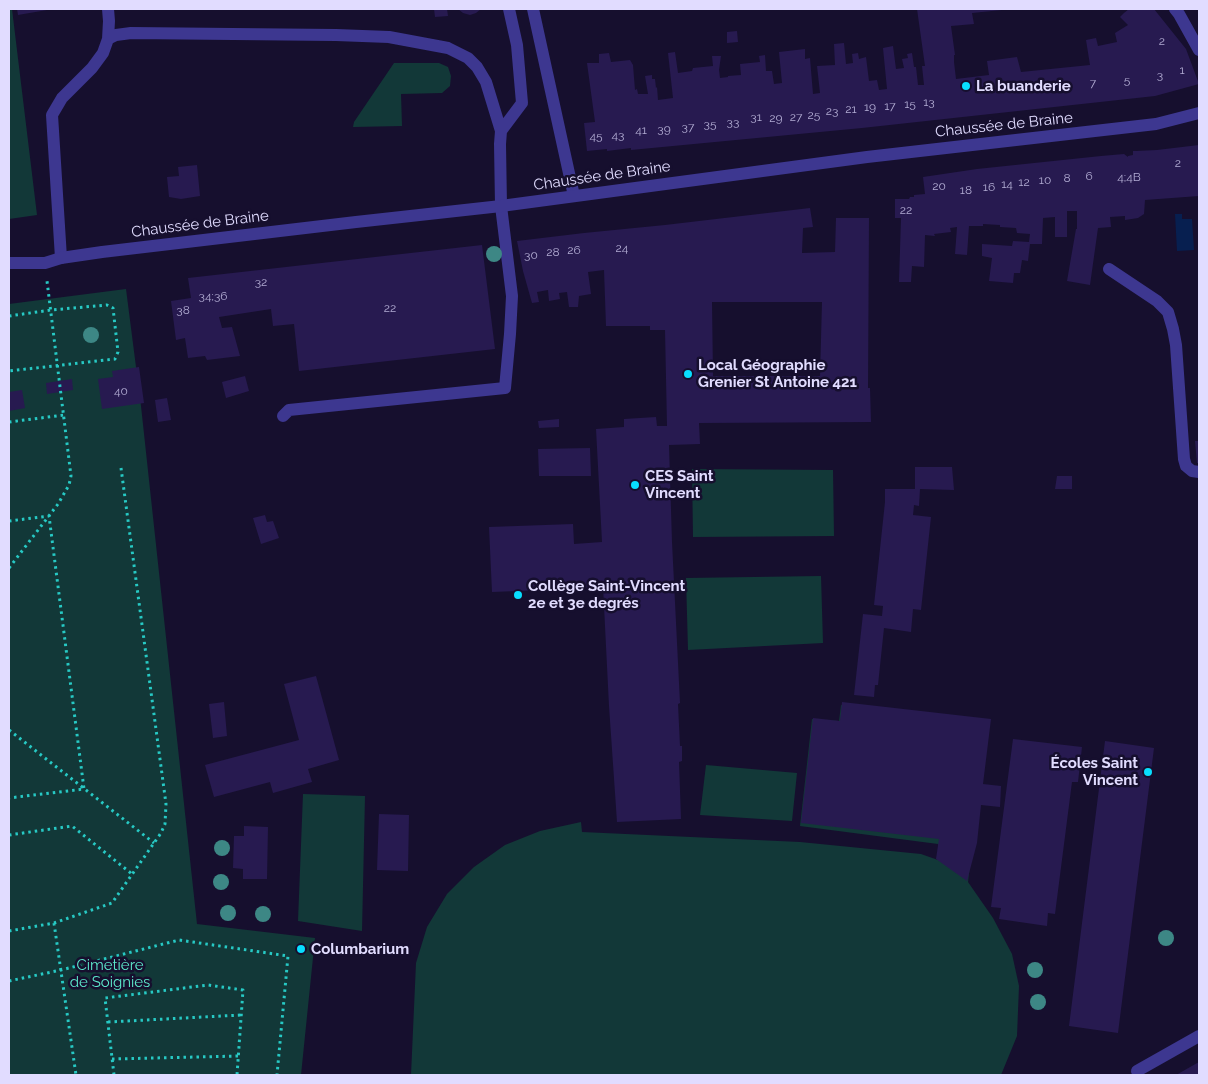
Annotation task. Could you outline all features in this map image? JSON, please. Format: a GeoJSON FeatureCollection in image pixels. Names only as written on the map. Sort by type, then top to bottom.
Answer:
{"type":"FeatureCollection","features":[{"type":"Feature","properties":{"kind":"street"},"geometry":{"type":"LineString","coordinates":[[61,258],[52,116],[62,98],[92,68],[103,53],[108,39],[108,9]]}},
{"type":"Feature","properties":{"kind":"street"},"geometry":{"type":"LineString","coordinates":[[501,130],[522,103],[518,45],[510,9]]}},
{"type":"Feature","properties":{"kind":"street"},"geometry":{"type":"LineString","coordinates":[[533,9],[574,196]]}},
{"type":"Feature","properties":{"kind":"street"},"geometry":{"type":"LineString","coordinates":[[1175,9],[1180,14],[1199,50]]}},
{"type":"Feature","properties":{"kind":"street"},"geometry":{"type":"LineString","coordinates":[[108,39],[116,35],[131,33],[389,37],[448,48],[468,58],[477,66],[486,82],[501,130],[501,206],[512,296],[505,388],[290,410],[283,416]]}},
{"type":"Feature","properties":{"kind":"street","name":"Chaussée de Braine"},"geometry":{"type":"LineString","coordinates":[[9,264],[44,263],[61,258],[501,206],[867,156],[1156,124],[1199,114]]}},
{"type":"Feature","properties":{"kind":"street"},"geometry":{"type":"LineString","coordinates":[[1109,269],[1157,301],[1168,312],[1176,345],[1184,458],[1186,466],[1192,471],[1199,472]]}},
{"type":"Feature","properties":{"kind":"street"},"geometry":{"type":"LineString","coordinates":[[1137,1071],[1199,1036]]}},
{"type":"Feature","properties":{"kind":"path"},"geometry":{"type":"LineString","coordinates":[[9,568],[58,504],[69,485],[71,476],[44,263]]}},
{"type":"Feature","properties":{"kind":"path"},"geometry":{"type":"LineString","coordinates":[[9,316],[107,305],[113,308],[118,352],[115,358],[9,371]]}},
{"type":"Feature","properties":{"kind":"path"},"geometry":{"type":"LineString","coordinates":[[9,422],[64,415]]}},
{"type":"Feature","properties":{"kind":"path"},"geometry":{"type":"LineString","coordinates":[[9,931],[54,922],[112,903],[162,833],[165,824],[166,804],[121,468]]}},
{"type":"Feature","properties":{"kind":"path"},"geometry":{"type":"LineString","coordinates":[[9,521],[49,516]]}},
{"type":"Feature","properties":{"kind":"path"},"geometry":{"type":"LineString","coordinates":[[49,516],[84,789]]}},
{"type":"Feature","properties":{"kind":"path"},"geometry":{"type":"LineString","coordinates":[[9,730],[154,843]]}},
{"type":"Feature","properties":{"kind":"path"},"geometry":{"type":"LineString","coordinates":[[9,798],[84,789]]}},
{"type":"Feature","properties":{"kind":"path"},"geometry":{"type":"LineString","coordinates":[[9,835],[72,826],[132,874]]}},
{"type":"Feature","properties":{"kind":"path"},"geometry":{"type":"LineString","coordinates":[[54,922],[76,1075]]}},
{"type":"Feature","properties":{"kind":"path"},"geometry":{"type":"LineString","coordinates":[[9,981],[179,940],[288,956],[277,1075]]}},
{"type":"Feature","properties":{"kind":"path"},"geometry":{"type":"LineString","coordinates":[[114,1075],[105,998],[208,985],[243,990],[237,1075]]}},
{"type":"Feature","properties":{"kind":"path"},"geometry":{"type":"LineString","coordinates":[[108,1022],[241,1015]]}},
{"type":"Feature","properties":{"kind":"path"},"geometry":{"type":"LineString","coordinates":[[112,1059],[239,1056]]}},
{"type":"Feature","properties":{"kind":"green space"},"geometry":{"type":"Polygon","coordinates":[[[9,9],[12,9],[37,215],[9,219],[9,9]]]}},
{"type":"Feature","properties":{"kind":"green space"},"geometry":{"type":"Polygon","coordinates":[[[394,63],[439,63],[448,67],[451,76],[450,86],[442,93],[401,94],[402,126],[353,127],[354,122],[394,63]]]}},
{"type":"Feature","properties":{"kind":"green space","name":"Cimetière de Soignies"},"geometry":{"type":"Polygon","coordinates":[[[126,289],[141,406],[197,924],[315,938],[301,1075],[9,1075],[9,304],[126,289]]]}},
{"type":"Feature","properties":{"kind":"green space"},"geometry":{"type":"Polygon","coordinates":[[[692,469],[833,470],[834,536],[693,537],[692,469]]]}},
{"type":"Feature","properties":{"kind":"green space"},"geometry":{"type":"Polygon","coordinates":[[[821,576],[823,643],[688,650],[686,578],[821,576]]]}},
{"type":"Feature","properties":{"kind":"green space"},"geometry":{"type":"Polygon","coordinates":[[[841,705],[987,721],[968,882],[993,918],[1012,954],[1019,986],[1017,1036],[1001,1075],[411,1075],[416,963],[427,927],[447,894],[474,867],[505,845],[540,831],[581,822],[582,832],[800,842],[921,854],[938,860],[938,844],[800,826],[812,719],[839,721],[841,705]]]}},
{"type":"Feature","properties":{"kind":"green space"},"geometry":{"type":"Polygon","coordinates":[[[706,765],[797,773],[792,821],[700,815],[706,765]]]}},
{"type":"Feature","properties":{"kind":"green space"},"geometry":{"type":"Polygon","coordinates":[[[303,794],[365,796],[362,931],[298,921],[303,794]]]}},
{"type":"Feature","properties":{"kind":"water"},"geometry":{"type":"Polygon","coordinates":[[[1175,214],[1182,214],[1182,219],[1192,219],[1194,250],[1177,251],[1175,214]]]}},
{"type":"Feature","properties":{"kind":"building"},"geometry":{"type":"Polygon","coordinates":[[[17,9],[47,9],[47,10],[18,15],[17,9]]]}},
{"type":"Feature","properties":{"kind":"building"},"geometry":{"type":"Polygon","coordinates":[[[434,9],[447,9],[448,16],[435,17],[434,9]]]}},
{"type":"Feature","properties":{"kind":"building"},"geometry":{"type":"Polygon","coordinates":[[[458,9],[481,9],[470,15],[458,9]]]}},
{"type":"Feature","properties":{"kind":"building"},"geometry":{"type":"Polygon","coordinates":[[[917,9],[1002,9],[972,13],[974,24],[951,26],[956,79],[989,75],[987,61],[1017,57],[1021,72],[1090,65],[1086,40],[1096,38],[1098,46],[1117,42],[1115,33],[1128,25],[1120,17],[1124,13],[1129,9],[1154,9],[1186,49],[1199,84],[1155,96],[862,128],[631,150],[631,148],[587,151],[584,123],[595,122],[587,63],[599,63],[599,54],[609,53],[611,62],[630,60],[633,65],[635,90],[637,89],[638,94],[648,94],[645,76],[652,75],[652,79],[655,79],[657,87],[658,100],[673,98],[668,53],[675,52],[678,73],[692,71],[693,68],[713,66],[712,56],[721,56],[720,78],[741,75],[740,64],[760,62],[759,56],[765,55],[766,71],[772,71],[774,84],[782,83],[779,52],[805,49],[805,59],[810,58],[813,94],[820,93],[817,66],[835,65],[834,44],[844,43],[846,64],[853,63],[852,54],[858,53],[859,59],[866,57],[869,81],[877,80],[879,90],[887,89],[883,48],[893,46],[896,69],[904,68],[902,59],[908,58],[907,54],[912,53],[918,85],[924,85],[922,66],[925,66],[917,9]]]}},
{"type":"Feature","properties":{"kind":"building"},"geometry":{"type":"Polygon","coordinates":[[[737,31],[738,42],[727,43],[727,32],[737,31]]]}},
{"type":"Feature","properties":{"kind":"building"},"geometry":{"type":"Polygon","coordinates":[[[1199,145],[1199,196],[1145,200],[1144,214],[1138,218],[1125,220],[1125,216],[1110,217],[1111,227],[1098,228],[1090,285],[1067,281],[1077,229],[1077,211],[1067,211],[1067,237],[1055,237],[1055,217],[1043,218],[1042,244],[1030,244],[1028,261],[1022,260],[1020,273],[1014,273],[1013,283],[989,281],[992,258],[982,256],[982,244],[1012,246],[1013,241],[1029,242],[1030,234],[1017,233],[1016,228],[983,224],[983,226],[969,226],[967,255],[955,254],[957,227],[950,228],[951,232],[934,234],[935,236],[925,235],[924,267],[912,266],[911,282],[899,282],[901,218],[895,218],[895,199],[909,199],[914,197],[914,195],[925,194],[923,177],[977,169],[1101,156],[1124,154],[1128,157],[1133,155],[1133,151],[1199,145]]]}},
{"type":"Feature","properties":{"kind":"building"},"geometry":{"type":"Polygon","coordinates":[[[197,165],[200,196],[181,199],[169,197],[167,177],[179,176],[178,167],[197,165]]]}},
{"type":"Feature","properties":{"kind":"building","name":"CES Saint Vincent"},"geometry":{"type":"Polygon","coordinates":[[[810,208],[813,227],[803,228],[802,253],[835,252],[836,218],[869,218],[868,388],[870,388],[871,422],[699,423],[700,444],[669,445],[680,703],[678,704],[680,746],[682,746],[682,761],[679,762],[681,819],[617,822],[603,586],[492,592],[489,527],[573,524],[574,544],[602,542],[596,429],[624,427],[624,419],[656,417],[657,426],[667,426],[665,330],[650,330],[650,326],[606,326],[604,270],[588,272],[591,294],[579,296],[578,307],[569,307],[567,292],[559,293],[560,299],[549,301],[548,290],[537,292],[539,302],[532,303],[517,241],[810,208]],[[712,302],[713,376],[820,376],[822,302],[712,302]]]}},
{"type":"Feature","properties":{"kind":"building"},"geometry":{"type":"Polygon","coordinates":[[[482,245],[495,349],[299,371],[294,324],[273,326],[271,309],[219,317],[222,328],[232,327],[240,356],[207,360],[205,356],[188,358],[185,338],[176,340],[171,301],[191,298],[188,278],[482,245]]]}},
{"type":"Feature","properties":{"kind":"building"},"geometry":{"type":"Polygon","coordinates":[[[139,367],[144,403],[102,409],[98,379],[113,377],[112,371],[139,367]]]}},
{"type":"Feature","properties":{"kind":"building"},"geometry":{"type":"Polygon","coordinates":[[[245,376],[249,391],[226,398],[222,382],[245,376]]]}},
{"type":"Feature","properties":{"kind":"building"},"geometry":{"type":"Polygon","coordinates":[[[72,379],[73,390],[47,394],[46,383],[72,379]]]}},
{"type":"Feature","properties":{"kind":"building"},"geometry":{"type":"Polygon","coordinates":[[[22,390],[25,408],[9,411],[9,392],[22,390]]]}},
{"type":"Feature","properties":{"kind":"building"},"geometry":{"type":"Polygon","coordinates":[[[167,398],[171,420],[158,422],[155,400],[167,398]]]}},
{"type":"Feature","properties":{"kind":"building"},"geometry":{"type":"Polygon","coordinates":[[[559,419],[559,427],[539,428],[538,421],[559,419]]]}},
{"type":"Feature","properties":{"kind":"building"},"geometry":{"type":"Polygon","coordinates":[[[1195,441],[1199,441],[1199,463],[1197,463],[1195,441]]]}},
{"type":"Feature","properties":{"kind":"building"},"geometry":{"type":"Polygon","coordinates":[[[590,448],[591,476],[539,476],[538,449],[590,448]]]}},
{"type":"Feature","properties":{"kind":"building"},"geometry":{"type":"Polygon","coordinates":[[[915,467],[952,467],[954,490],[920,489],[919,506],[914,505],[913,515],[931,517],[921,610],[913,609],[911,632],[884,628],[878,685],[875,685],[874,697],[854,695],[863,614],[882,616],[883,606],[874,605],[885,489],[915,489],[915,467]]]}},
{"type":"Feature","properties":{"kind":"building"},"geometry":{"type":"Polygon","coordinates":[[[1057,476],[1072,476],[1072,489],[1055,489],[1057,476]]]}},
{"type":"Feature","properties":{"kind":"building"},"geometry":{"type":"Polygon","coordinates":[[[265,515],[267,522],[273,521],[279,538],[261,544],[253,518],[265,515]]]}},
{"type":"Feature","properties":{"kind":"building"},"geometry":{"type":"Polygon","coordinates":[[[316,676],[339,760],[308,769],[312,782],[273,793],[270,782],[214,797],[205,765],[299,740],[284,684],[316,676]]]}},
{"type":"Feature","properties":{"kind":"building"},"geometry":{"type":"Polygon","coordinates":[[[224,702],[227,736],[213,738],[209,704],[224,702]]]}},
{"type":"Feature","properties":{"kind":"building"},"geometry":{"type":"Polygon","coordinates":[[[842,702],[991,719],[983,784],[1001,786],[1000,807],[981,805],[977,843],[967,881],[936,859],[939,839],[801,823],[813,718],[840,721],[842,702]]]}},
{"type":"Feature","properties":{"kind":"building"},"geometry":{"type":"Polygon","coordinates":[[[1013,739],[1082,747],[1078,782],[1072,782],[1055,914],[1048,913],[1047,926],[999,919],[1001,908],[991,907],[1013,739]]]}},
{"type":"Feature","properties":{"kind":"building"},"geometry":{"type":"Polygon","coordinates":[[[1105,741],[1154,748],[1118,1033],[1069,1026],[1105,741]]]}},
{"type":"Feature","properties":{"kind":"building"},"geometry":{"type":"Polygon","coordinates":[[[379,814],[409,815],[408,871],[377,870],[379,814]]]}},
{"type":"Feature","properties":{"kind":"building"},"geometry":{"type":"Polygon","coordinates":[[[244,826],[268,827],[267,879],[243,879],[243,869],[233,868],[234,836],[244,836],[244,826]]]}},
{"type":"Feature","properties":{"kind":"building"},"geometry":{"type":"Polygon","coordinates":[[[1199,1062],[1199,1075],[1176,1075],[1199,1062]]]}},
{"type":"Feature","properties":{"kind":"place","name":"La buanderie"},"geometry":{"type":"Point","coordinates":[966,86]}},
{"type":"Feature","properties":{"kind":"place","name":"Local Géographie Grenier St Antoine 421"},"geometry":{"type":"Point","coordinates":[688,374]}},
{"type":"Feature","properties":{"kind":"place","name":"CES Saint Vincent"},"geometry":{"type":"Point","coordinates":[635,485]}},
{"type":"Feature","properties":{"kind":"place","name":"Collège Saint-Vincent 2e et 3e degrés"},"geometry":{"type":"Point","coordinates":[518,595]}},
{"type":"Feature","properties":{"kind":"place","name":"Écoles Saint Vincent"},"geometry":{"type":"Point","coordinates":[1148,772]}},
{"type":"Feature","properties":{"kind":"place","name":"Columbarium"},"geometry":{"type":"Point","coordinates":[301,949]}}]}
